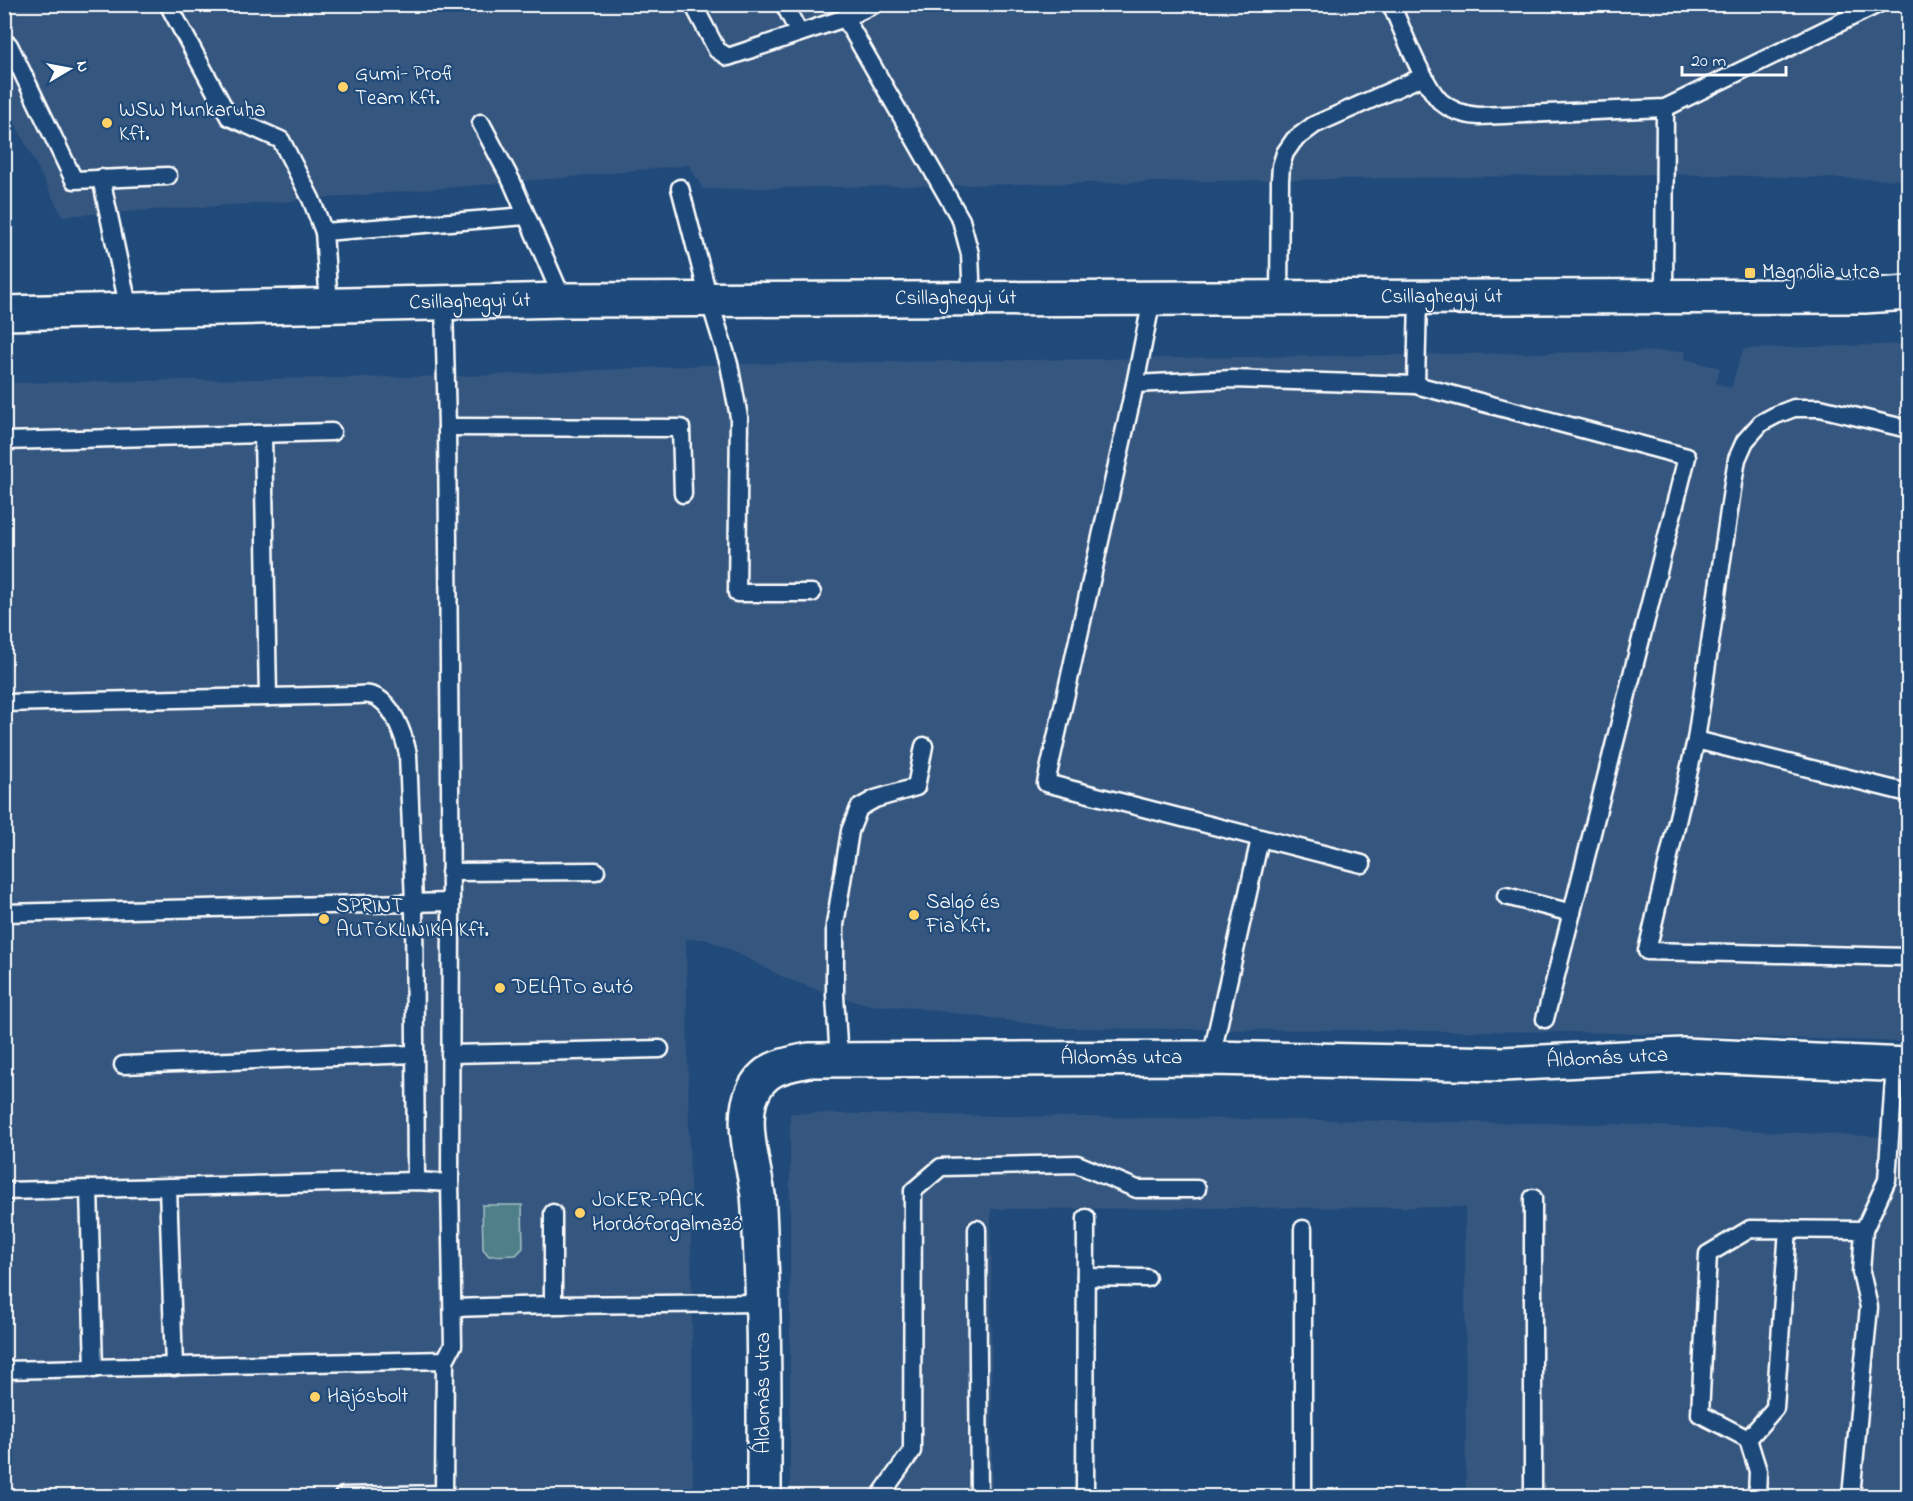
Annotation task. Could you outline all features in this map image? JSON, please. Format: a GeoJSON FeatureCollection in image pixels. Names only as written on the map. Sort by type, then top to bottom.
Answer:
{"type":"FeatureCollection","features":[{"type":"Feature","properties":{"kind":"street","name":"Csillaghegyi út"},"geometry":{"type":"LineString","coordinates":[[4,313],[563,300],[1864,296],[1908,292]]}},
{"type":"Feature","properties":{"kind":"street","name":"Áldomás utca"},"geometry":{"type":"LineString","coordinates":[[764,1497],[763,1303],[758,1195],[749,1151],[748,1114],[752,1092],[765,1075],[779,1066],[809,1060],[1211,1059],[1503,1064],[1683,1054],[1902,1065]]}},
{"type":"Feature","properties":{"kind":"lane"},"geometry":{"type":"LineString","coordinates":[[168,4],[229,117],[280,140],[311,200],[324,232],[329,305]]}},
{"type":"Feature","properties":{"kind":"lane"},"geometry":{"type":"LineString","coordinates":[[693,4],[717,50],[729,57],[844,18],[875,4]]}},
{"type":"Feature","properties":{"kind":"lane"},"geometry":{"type":"LineString","coordinates":[[784,4],[799,33]]}},
{"type":"Feature","properties":{"kind":"lane"},"geometry":{"type":"LineString","coordinates":[[1391,4],[1424,76],[1439,99],[1450,108],[1472,116],[1665,108],[1878,4]]}},
{"type":"Feature","properties":{"kind":"lane"},"geometry":{"type":"LineString","coordinates":[[844,18],[961,220],[970,254],[970,298]]}},
{"type":"Feature","properties":{"kind":"lane"},"geometry":{"type":"LineString","coordinates":[[9,45],[74,180],[168,176]]}},
{"type":"Feature","properties":{"kind":"lane"},"geometry":{"type":"LineString","coordinates":[[1279,298],[1280,180],[1285,153],[1294,140],[1314,125],[1424,76]]}},
{"type":"Feature","properties":{"kind":"lane"},"geometry":{"type":"LineString","coordinates":[[1664,296],[1665,108]]}},
{"type":"Feature","properties":{"kind":"lane"},"geometry":{"type":"LineString","coordinates":[[481,123],[512,182],[563,300]]}},
{"type":"Feature","properties":{"kind":"lane"},"geometry":{"type":"LineString","coordinates":[[101,178],[129,310]]}},
{"type":"Feature","properties":{"kind":"lane"},"geometry":{"type":"LineString","coordinates":[[680,188],[709,299],[729,364],[739,417],[738,593],[813,593]]}},
{"type":"Feature","properties":{"kind":"lane"},"geometry":{"type":"LineString","coordinates":[[324,232],[526,216]]}},
{"type":"Feature","properties":{"kind":"lane"},"geometry":{"type":"LineString","coordinates":[[1416,385],[1418,297]]}},
{"type":"Feature","properties":{"kind":"lane"},"geometry":{"type":"LineString","coordinates":[[1152,299],[1046,783],[1362,864]]}},
{"type":"Feature","properties":{"kind":"lane"},"geometry":{"type":"LineString","coordinates":[[343,1497],[444,1494],[445,1360],[453,1345],[453,1308],[450,1183],[451,902],[447,427],[444,304]]}},
{"type":"Feature","properties":{"kind":"lane"},"geometry":{"type":"LineString","coordinates":[[1135,384],[1232,379],[1416,385],[1687,457],[1545,1019]]}},
{"type":"Feature","properties":{"kind":"lane"},"geometry":{"type":"LineString","coordinates":[[1908,429],[1820,408],[1794,408],[1761,423],[1745,441],[1737,459],[1733,483],[1696,740],[1647,951],[1908,957]]}},
{"type":"Feature","properties":{"kind":"lane"},"geometry":{"type":"LineString","coordinates":[[447,427],[681,428],[683,494]]}},
{"type":"Feature","properties":{"kind":"lane"},"geometry":{"type":"LineString","coordinates":[[4,441],[332,432]]}},
{"type":"Feature","properties":{"kind":"lane"},"geometry":{"type":"LineString","coordinates":[[263,435],[268,697]]}},
{"type":"Feature","properties":{"kind":"lane"},"geometry":{"type":"LineString","coordinates":[[4,703],[373,695],[384,703],[404,736],[408,754],[414,903],[416,1181]]}},
{"type":"Feature","properties":{"kind":"lane"},"geometry":{"type":"LineString","coordinates":[[1696,740],[1908,793]]}},
{"type":"Feature","properties":{"kind":"lane"},"geometry":{"type":"LineString","coordinates":[[839,1060],[835,925],[850,831],[859,808],[875,799],[916,788],[924,746]]}},
{"type":"Feature","properties":{"kind":"lane"},"geometry":{"type":"LineString","coordinates":[[1211,1059],[1260,839]]}},
{"type":"Feature","properties":{"kind":"lane"},"geometry":{"type":"LineString","coordinates":[[450,872],[596,870]]}},
{"type":"Feature","properties":{"kind":"lane"},"geometry":{"type":"LineString","coordinates":[[1506,896],[1572,913]]}},
{"type":"Feature","properties":{"kind":"lane"},"geometry":{"type":"LineString","coordinates":[[4,913],[451,902]]}},
{"type":"Feature","properties":{"kind":"lane"},"geometry":{"type":"LineString","coordinates":[[450,1054],[660,1049]]}},
{"type":"Feature","properties":{"kind":"lane"},"geometry":{"type":"LineString","coordinates":[[123,1065],[415,1054]]}},
{"type":"Feature","properties":{"kind":"lane"},"geometry":{"type":"LineString","coordinates":[[1851,1497],[1869,1307],[1861,1272],[1864,1230],[1887,1180],[1902,1065]]}},
{"type":"Feature","properties":{"kind":"lane"},"geometry":{"type":"LineString","coordinates":[[880,1497],[912,1450],[913,1191],[941,1167],[1077,1164],[1137,1189],[1197,1189]]}},
{"type":"Feature","properties":{"kind":"lane"},"geometry":{"type":"LineString","coordinates":[[4,1191],[416,1181],[450,1183]]}},
{"type":"Feature","properties":{"kind":"lane"},"geometry":{"type":"LineString","coordinates":[[168,1187],[174,1367]]}},
{"type":"Feature","properties":{"kind":"lane"},"geometry":{"type":"LineString","coordinates":[[89,1189],[94,1369]]}},
{"type":"Feature","properties":{"kind":"lane"},"geometry":{"type":"LineString","coordinates":[[1533,1197],[1533,1497]]}},
{"type":"Feature","properties":{"kind":"lane"},"geometry":{"type":"LineString","coordinates":[[553,1305],[554,1213]]}},
{"type":"Feature","properties":{"kind":"lane"},"geometry":{"type":"LineString","coordinates":[[1085,1497],[1086,1218]]}},
{"type":"Feature","properties":{"kind":"lane"},"geometry":{"type":"LineString","coordinates":[[977,1228],[979,1497]]}},
{"type":"Feature","properties":{"kind":"lane"},"geometry":{"type":"LineString","coordinates":[[1303,1228],[1303,1497]]}},
{"type":"Feature","properties":{"kind":"lane"},"geometry":{"type":"LineString","coordinates":[[1748,1439],[1775,1408],[1788,1229]]}},
{"type":"Feature","properties":{"kind":"lane"},"geometry":{"type":"LineString","coordinates":[[1757,1497],[1758,1471],[1748,1439],[1700,1414],[1708,1254],[1750,1230],[1864,1230]]}},
{"type":"Feature","properties":{"kind":"lane"},"geometry":{"type":"LineString","coordinates":[[1086,1277],[1147,1278]]}},
{"type":"Feature","properties":{"kind":"lane"},"geometry":{"type":"LineString","coordinates":[[453,1308],[763,1303]]}},
{"type":"Feature","properties":{"kind":"lane"},"geometry":{"type":"LineString","coordinates":[[4,1370],[445,1360]]}},
{"type":"Feature","properties":{"kind":"shaded area"},"geometry":{"type":"Polygon","coordinates":[[[4,5],[1908,5],[1908,180],[1664,174],[703,189],[689,165],[280,202],[62,216],[5,103],[4,5]]]}},
{"type":"Feature","properties":{"kind":"shaded area"},"geometry":{"type":"Polygon","coordinates":[[[1908,344],[1908,1042],[1577,1032],[1061,1028],[917,1008],[871,1005],[835,996],[785,978],[705,939],[686,939],[693,1496],[5,1496],[4,383],[471,376],[729,364],[1686,351],[1684,359],[1720,368],[1716,383],[1731,388],[1743,349],[1908,344]]]}},
{"type":"Feature","properties":{"kind":"shaded area"},"geometry":{"type":"Polygon","coordinates":[[[790,1113],[1615,1124],[1908,1138],[1908,1496],[1466,1496],[1465,1207],[991,1209],[992,1496],[790,1496],[790,1113]]]}},
{"type":"Feature","properties":{"kind":"green space"},"geometry":{"type":"Polygon","coordinates":[[[482,1205],[522,1205],[523,1248],[516,1255],[489,1256],[483,1249],[482,1205]]]}},
{"type":"Feature","properties":{"kind":"place","name":"Gumi- Profi Team Kft."},"geometry":{"type":"Point","coordinates":[343,87]}},
{"type":"Feature","properties":{"kind":"place","name":"WSW Munkaruha Kft."},"geometry":{"type":"Point","coordinates":[107,123]}},
{"type":"Feature","properties":{"kind":"place","name":"Magnólia utca"},"geometry":{"type":"Point","coordinates":[1750,273]}},
{"type":"Feature","properties":{"kind":"place","name":"Salgó és Fia Kft."},"geometry":{"type":"Point","coordinates":[914,915]}},
{"type":"Feature","properties":{"kind":"place","name":"SPRINT AUTÓKLINIKA Kft."},"geometry":{"type":"Point","coordinates":[324,919]}},
{"type":"Feature","properties":{"kind":"place","name":"DELATO autó"},"geometry":{"type":"Point","coordinates":[500,988]}},
{"type":"Feature","properties":{"kind":"place","name":"JOKER-PACK Hordóforgalmazó"},"geometry":{"type":"Point","coordinates":[580,1213]}},
{"type":"Feature","properties":{"kind":"place","name":"Hajósbolt"},"geometry":{"type":"Point","coordinates":[315,1397]}}]}
